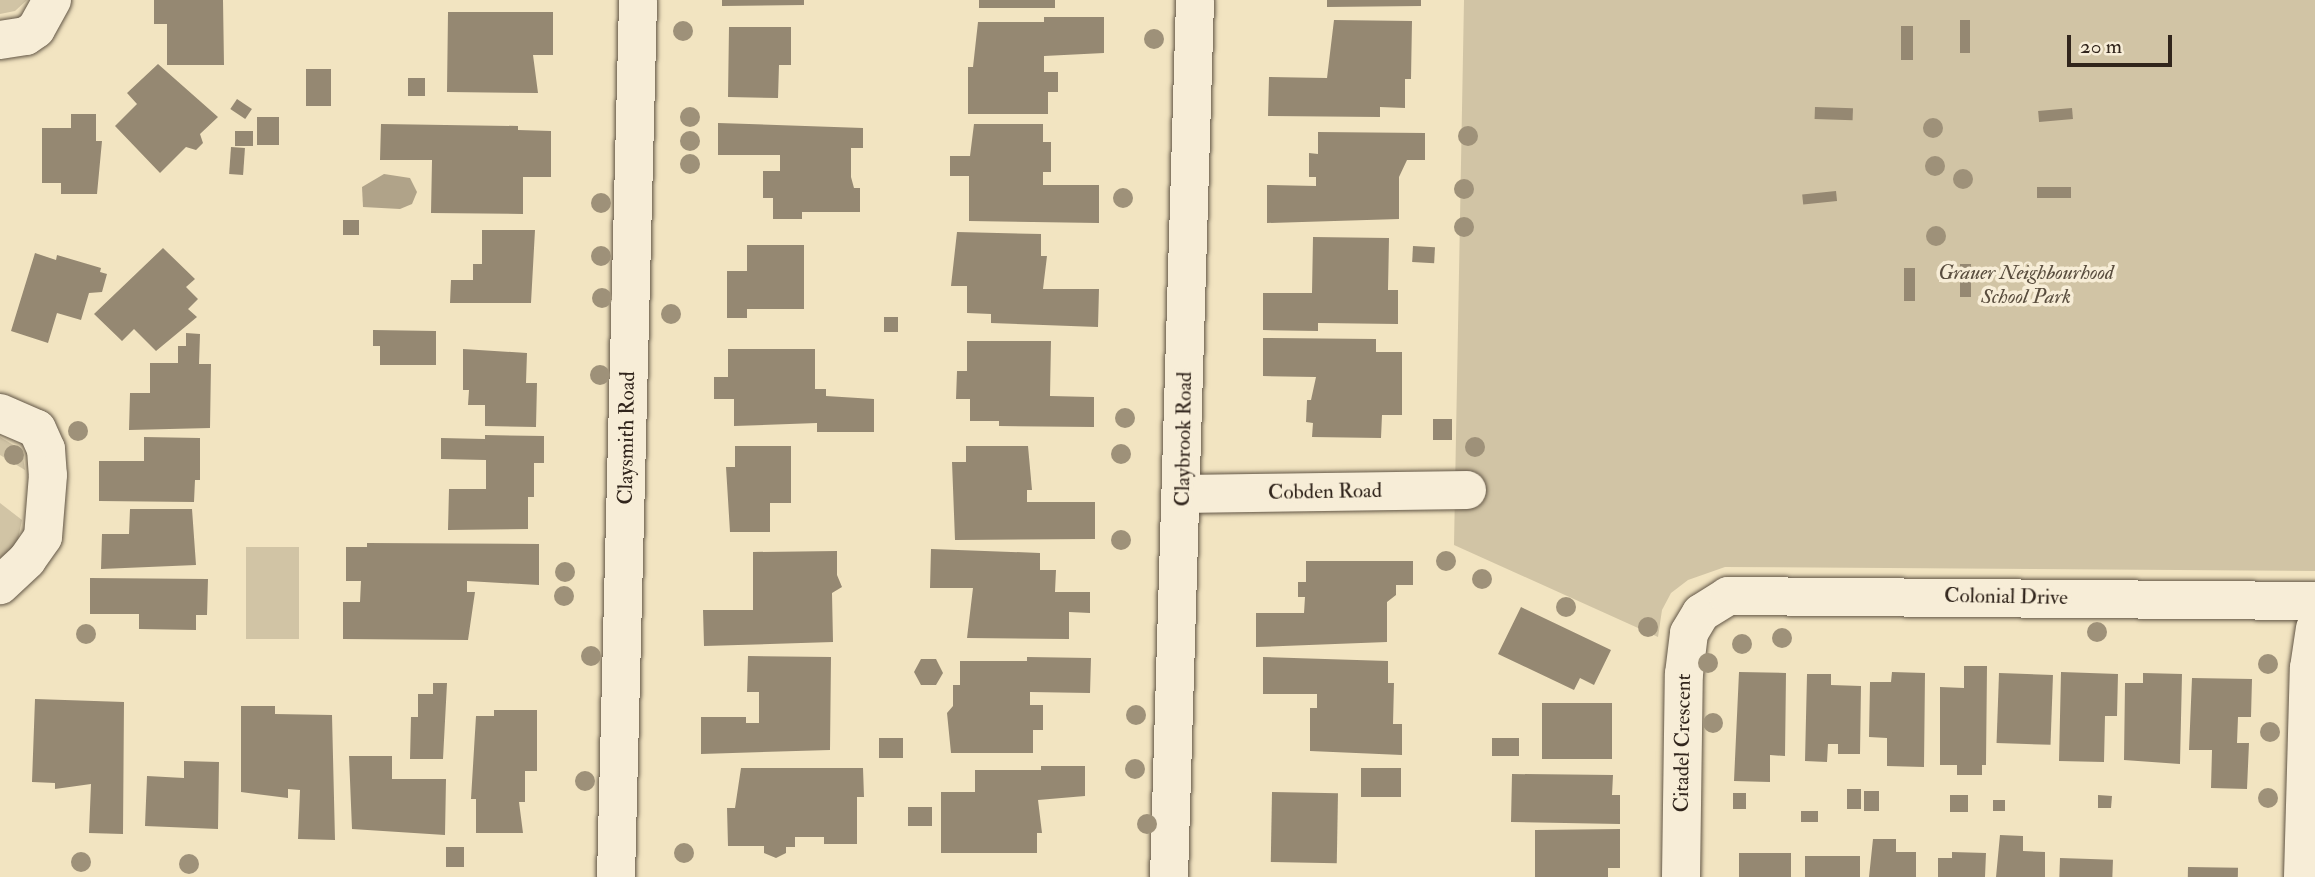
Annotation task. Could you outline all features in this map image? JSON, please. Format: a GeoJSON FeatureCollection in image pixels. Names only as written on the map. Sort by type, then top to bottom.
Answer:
{"type":"FeatureCollection","features":[{"type":"Feature","properties":{"kind":"street"},"geometry":{"type":"LineString","coordinates":[[0,40],[26,36],[36,29],[52,0]]}},
{"type":"Feature","properties":{"kind":"street","name":"Claysmith Road"},"geometry":{"type":"LineString","coordinates":[[616,877],[638,0]]}},
{"type":"Feature","properties":{"kind":"street","name":"Claybrook Road"},"geometry":{"type":"LineString","coordinates":[[1169,877],[1195,0]]}},
{"type":"Feature","properties":{"kind":"street"},"geometry":{"type":"LineString","coordinates":[[0,413],[37,429],[46,449],[48,475],[43,537],[27,560],[0,585]]}},
{"type":"Feature","properties":{"kind":"street","name":"Cobden Road"},"geometry":{"type":"LineString","coordinates":[[1182,494],[1467,490]]}},
{"type":"Feature","properties":{"kind":"street","name":"Colonial Drive"},"geometry":{"type":"LineString","coordinates":[[1701,613],[1728,596],[1760,594],[2315,601]]}},
{"type":"Feature","properties":{"kind":"street","name":"Citadel Crescent"},"geometry":{"type":"LineString","coordinates":[[1681,877],[1684,674],[1689,633],[1701,613]]}},
{"type":"Feature","properties":{"kind":"street"},"geometry":{"type":"LineString","coordinates":[[2303,877],[2309,668],[2315,628]]}},
{"type":"Feature","properties":{"kind":"green space"},"geometry":{"type":"Polygon","coordinates":[[[0,0],[27,0],[15,11],[0,14],[0,0]]]}},
{"type":"Feature","properties":{"kind":"green space","name":"Grauer Neighbourhood School Park"},"geometry":{"type":"Polygon","coordinates":[[[1464,0],[2315,0],[2315,571],[1725,567],[1688,580],[1671,593],[1662,610],[1658,637],[1454,545],[1464,0]]]}},
{"type":"Feature","properties":{"kind":"green space"},"geometry":{"type":"Polygon","coordinates":[[[0,437],[22,450],[25,470],[0,455],[0,437]]]}},
{"type":"Feature","properties":{"kind":"green space"},"geometry":{"type":"Polygon","coordinates":[[[0,503],[22,520],[17,544],[0,561],[0,503]]]}},
{"type":"Feature","properties":{"kind":"green space"},"geometry":{"type":"Polygon","coordinates":[[[246,547],[299,547],[299,639],[246,639],[246,547]]]}},
{"type":"Feature","properties":{"kind":"shaded area"},"geometry":{"type":"Polygon","coordinates":[[[384,174],[410,178],[417,192],[412,204],[400,209],[363,207],[362,187],[384,174]]]}},
{"type":"Feature","properties":{"kind":"building"},"geometry":{"type":"Polygon","coordinates":[[[154,0],[223,0],[224,65],[167,65],[167,24],[154,24],[154,0]]]}},
{"type":"Feature","properties":{"kind":"building"},"geometry":{"type":"Polygon","coordinates":[[[722,0],[804,0],[804,5],[722,6],[722,0]]]}},
{"type":"Feature","properties":{"kind":"building"},"geometry":{"type":"Polygon","coordinates":[[[979,0],[1055,0],[1055,8],[979,8],[979,0]]]}},
{"type":"Feature","properties":{"kind":"building"},"geometry":{"type":"Polygon","coordinates":[[[1327,0],[1421,0],[1421,6],[1327,7],[1327,0]]]}},
{"type":"Feature","properties":{"kind":"building"},"geometry":{"type":"Polygon","coordinates":[[[448,12],[553,12],[553,55],[533,55],[538,93],[447,92],[448,12]]]}},
{"type":"Feature","properties":{"kind":"building"},"geometry":{"type":"Polygon","coordinates":[[[1044,17],[1104,17],[1104,53],[1044,56],[1044,72],[1058,72],[1058,92],[1048,92],[1048,114],[968,114],[968,67],[973,67],[978,22],[1044,22],[1044,17]]]}},
{"type":"Feature","properties":{"kind":"building"},"geometry":{"type":"Polygon","coordinates":[[[1334,20],[1412,21],[1411,79],[1405,79],[1405,108],[1380,107],[1380,117],[1268,116],[1269,77],[1327,78],[1334,20]]]}},
{"type":"Feature","properties":{"kind":"building"},"geometry":{"type":"Polygon","coordinates":[[[1960,20],[1970,20],[1970,53],[1960,53],[1960,20]]]}},
{"type":"Feature","properties":{"kind":"building"},"geometry":{"type":"Polygon","coordinates":[[[1901,26],[1913,26],[1913,60],[1901,60],[1901,26]]]}},
{"type":"Feature","properties":{"kind":"building"},"geometry":{"type":"Polygon","coordinates":[[[729,27],[791,27],[791,65],[779,65],[778,98],[728,97],[729,27]]]}},
{"type":"Feature","properties":{"kind":"building"},"geometry":{"type":"Polygon","coordinates":[[[158,64],[218,117],[200,134],[203,143],[196,150],[186,147],[160,173],[115,126],[137,104],[127,93],[158,64]]]}},
{"type":"Feature","properties":{"kind":"building"},"geometry":{"type":"Polygon","coordinates":[[[306,69],[331,69],[331,106],[306,106],[306,69]]]}},
{"type":"Feature","properties":{"kind":"building"},"geometry":{"type":"Polygon","coordinates":[[[408,78],[425,78],[425,96],[408,96],[408,78]]]}},
{"type":"Feature","properties":{"kind":"building"},"geometry":{"type":"Polygon","coordinates":[[[237,99],[252,109],[245,119],[230,109],[237,99]]]}},
{"type":"Feature","properties":{"kind":"building"},"geometry":{"type":"Polygon","coordinates":[[[1815,107],[1853,108],[1853,120],[1815,119],[1815,107]]]}},
{"type":"Feature","properties":{"kind":"building"},"geometry":{"type":"Polygon","coordinates":[[[2072,108],[2073,119],[2039,122],[2038,111],[2072,108]]]}},
{"type":"Feature","properties":{"kind":"building"},"geometry":{"type":"Polygon","coordinates":[[[71,114],[96,114],[96,141],[102,141],[97,194],[61,194],[61,183],[42,183],[42,128],[71,128],[71,114]]]}},
{"type":"Feature","properties":{"kind":"building"},"geometry":{"type":"Polygon","coordinates":[[[257,117],[279,117],[279,145],[257,145],[257,117]]]}},
{"type":"Feature","properties":{"kind":"building"},"geometry":{"type":"Polygon","coordinates":[[[718,123],[863,128],[863,148],[851,148],[851,177],[854,188],[860,188],[860,212],[802,212],[802,219],[773,219],[773,198],[763,198],[763,171],[780,171],[780,155],[718,155],[718,123]]]}},
{"type":"Feature","properties":{"kind":"building"},"geometry":{"type":"Polygon","coordinates":[[[381,124],[518,126],[518,130],[551,131],[551,177],[523,177],[523,214],[431,213],[432,160],[380,160],[381,124]]]}},
{"type":"Feature","properties":{"kind":"building"},"geometry":{"type":"Polygon","coordinates":[[[974,124],[1043,124],[1043,142],[1051,142],[1051,172],[1043,172],[1043,185],[1099,185],[1099,223],[969,221],[969,176],[950,176],[950,156],[970,156],[974,124]]]}},
{"type":"Feature","properties":{"kind":"building"},"geometry":{"type":"Polygon","coordinates":[[[235,131],[253,131],[253,146],[235,146],[235,131]]]}},
{"type":"Feature","properties":{"kind":"building"},"geometry":{"type":"Polygon","coordinates":[[[1318,132],[1425,133],[1425,160],[1407,160],[1399,177],[1399,219],[1267,223],[1267,185],[1316,186],[1316,177],[1309,177],[1309,153],[1318,154],[1318,132]]]}},
{"type":"Feature","properties":{"kind":"building"},"geometry":{"type":"Polygon","coordinates":[[[231,147],[245,148],[243,175],[229,174],[231,147]]]}},
{"type":"Feature","properties":{"kind":"building"},"geometry":{"type":"Polygon","coordinates":[[[2037,187],[2071,187],[2071,198],[2037,198],[2037,187]]]}},
{"type":"Feature","properties":{"kind":"building"},"geometry":{"type":"Polygon","coordinates":[[[1836,191],[1837,201],[1803,204],[1802,195],[1836,191]]]}},
{"type":"Feature","properties":{"kind":"building"},"geometry":{"type":"Polygon","coordinates":[[[343,220],[359,220],[359,235],[343,235],[343,220]]]}},
{"type":"Feature","properties":{"kind":"building"},"geometry":{"type":"Polygon","coordinates":[[[482,230],[535,230],[531,303],[450,303],[451,280],[473,280],[473,264],[482,264],[482,230]]]}},
{"type":"Feature","properties":{"kind":"building"},"geometry":{"type":"Polygon","coordinates":[[[957,232],[1041,234],[1041,256],[1047,256],[1043,289],[1099,289],[1098,327],[991,323],[991,314],[967,313],[967,286],[951,286],[957,232]]]}},
{"type":"Feature","properties":{"kind":"building"},"geometry":{"type":"Polygon","coordinates":[[[1313,237],[1389,238],[1388,290],[1398,290],[1398,324],[1318,323],[1318,331],[1263,330],[1263,293],[1312,293],[1313,237]]]}},
{"type":"Feature","properties":{"kind":"building"},"geometry":{"type":"Polygon","coordinates":[[[747,245],[804,245],[804,309],[747,309],[747,318],[727,318],[727,271],[747,271],[747,245]]]}},
{"type":"Feature","properties":{"kind":"building"},"geometry":{"type":"Polygon","coordinates":[[[1413,246],[1435,247],[1434,263],[1412,262],[1413,246]]]}},
{"type":"Feature","properties":{"kind":"building"},"geometry":{"type":"Polygon","coordinates":[[[163,248],[195,279],[186,287],[198,299],[188,309],[197,317],[156,351],[134,329],[122,341],[94,314],[163,248]]]}},
{"type":"Feature","properties":{"kind":"building"},"geometry":{"type":"Polygon","coordinates":[[[35,253],[56,260],[57,255],[101,268],[100,272],[107,274],[102,292],[89,293],[81,320],[57,313],[48,343],[11,331],[35,253]]]}},
{"type":"Feature","properties":{"kind":"building"},"geometry":{"type":"Polygon","coordinates":[[[1960,264],[1971,264],[1971,297],[1960,297],[1960,264]]]}},
{"type":"Feature","properties":{"kind":"building"},"geometry":{"type":"Polygon","coordinates":[[[1904,268],[1915,268],[1915,301],[1904,301],[1904,268]]]}},
{"type":"Feature","properties":{"kind":"building"},"geometry":{"type":"Polygon","coordinates":[[[884,317],[898,317],[898,332],[884,332],[884,317]]]}},
{"type":"Feature","properties":{"kind":"building"},"geometry":{"type":"Polygon","coordinates":[[[373,330],[436,331],[436,365],[380,365],[380,346],[373,346],[373,330]]]}},
{"type":"Feature","properties":{"kind":"building"},"geometry":{"type":"Polygon","coordinates":[[[186,333],[200,334],[199,364],[211,364],[210,428],[129,430],[130,393],[150,393],[150,363],[178,363],[178,346],[186,346],[186,333]]]}},
{"type":"Feature","properties":{"kind":"building"},"geometry":{"type":"Polygon","coordinates":[[[1263,338],[1376,339],[1376,352],[1402,352],[1402,415],[1382,415],[1381,438],[1312,437],[1313,423],[1306,422],[1307,400],[1311,400],[1316,377],[1263,376],[1263,338]]]}},
{"type":"Feature","properties":{"kind":"building"},"geometry":{"type":"Polygon","coordinates":[[[967,341],[1051,341],[1050,396],[1094,397],[1094,427],[999,426],[999,421],[970,421],[970,399],[956,399],[957,371],[967,371],[967,341]]]}},
{"type":"Feature","properties":{"kind":"building"},"geometry":{"type":"Polygon","coordinates":[[[463,349],[527,353],[526,383],[537,383],[536,427],[485,426],[485,405],[468,405],[469,390],[463,390],[463,349]]]}},
{"type":"Feature","properties":{"kind":"building"},"geometry":{"type":"Polygon","coordinates":[[[728,349],[815,349],[815,389],[826,389],[826,396],[874,399],[874,432],[817,432],[817,423],[734,426],[734,399],[714,399],[714,377],[728,377],[728,349]]]}},
{"type":"Feature","properties":{"kind":"building"},"geometry":{"type":"Polygon","coordinates":[[[1433,419],[1452,419],[1452,440],[1433,440],[1433,419]]]}},
{"type":"Feature","properties":{"kind":"building"},"geometry":{"type":"Polygon","coordinates":[[[485,435],[544,436],[544,463],[534,463],[534,497],[528,497],[528,529],[448,530],[449,489],[486,489],[486,460],[441,459],[441,438],[485,439],[485,435]]]}},
{"type":"Feature","properties":{"kind":"building"},"geometry":{"type":"Polygon","coordinates":[[[144,437],[200,438],[200,480],[195,480],[194,502],[99,501],[99,461],[144,461],[144,437]]]}},
{"type":"Feature","properties":{"kind":"building"},"geometry":{"type":"Polygon","coordinates":[[[735,446],[791,446],[791,503],[770,503],[770,532],[730,532],[726,467],[735,467],[735,446]]]}},
{"type":"Feature","properties":{"kind":"building"},"geometry":{"type":"Polygon","coordinates":[[[966,446],[1028,446],[1032,490],[1027,490],[1027,502],[1095,502],[1095,539],[955,540],[952,462],[966,462],[966,446]]]}},
{"type":"Feature","properties":{"kind":"building"},"geometry":{"type":"Polygon","coordinates":[[[130,509],[192,509],[196,565],[101,569],[102,534],[129,534],[130,509]]]}},
{"type":"Feature","properties":{"kind":"building"},"geometry":{"type":"Polygon","coordinates":[[[367,543],[539,544],[539,585],[467,581],[467,592],[475,592],[468,640],[343,639],[343,602],[360,602],[361,581],[346,581],[346,547],[367,547],[367,543]]]}},
{"type":"Feature","properties":{"kind":"building"},"geometry":{"type":"Polygon","coordinates":[[[931,549],[1040,553],[1040,570],[1056,570],[1055,592],[1090,592],[1090,613],[1069,612],[1069,639],[967,638],[973,588],[930,588],[931,549]]]}},
{"type":"Feature","properties":{"kind":"building"},"geometry":{"type":"Polygon","coordinates":[[[837,551],[837,575],[842,587],[832,593],[833,642],[704,646],[703,610],[753,610],[753,552],[837,551]]]}},
{"type":"Feature","properties":{"kind":"building"},"geometry":{"type":"Polygon","coordinates":[[[1306,561],[1413,561],[1413,585],[1396,585],[1396,595],[1387,602],[1387,642],[1256,647],[1256,613],[1304,613],[1305,597],[1298,597],[1298,582],[1306,582],[1306,561]]]}},
{"type":"Feature","properties":{"kind":"building"},"geometry":{"type":"Polygon","coordinates":[[[90,578],[208,579],[207,615],[196,615],[196,630],[139,629],[139,614],[90,614],[90,578]]]}},
{"type":"Feature","properties":{"kind":"building"},"geometry":{"type":"Polygon","coordinates":[[[1521,607],[1611,650],[1594,685],[1580,678],[1574,690],[1498,654],[1521,607]]]}},
{"type":"Feature","properties":{"kind":"building"},"geometry":{"type":"Polygon","coordinates":[[[748,656],[831,657],[830,750],[701,754],[701,717],[746,717],[746,723],[759,723],[759,692],[747,692],[748,656]]]}},
{"type":"Feature","properties":{"kind":"building"},"geometry":{"type":"Polygon","coordinates":[[[1027,657],[1091,658],[1090,693],[1030,692],[1030,705],[1043,705],[1043,730],[1033,730],[1033,753],[951,753],[947,713],[953,706],[953,685],[960,685],[960,661],[1027,661],[1027,657]]]}},
{"type":"Feature","properties":{"kind":"building"},"geometry":{"type":"Polygon","coordinates":[[[1263,657],[1388,661],[1388,683],[1394,683],[1393,724],[1402,724],[1402,755],[1310,751],[1310,708],[1317,708],[1317,694],[1263,694],[1263,657]]]}},
{"type":"Feature","properties":{"kind":"building"},"geometry":{"type":"Polygon","coordinates":[[[921,659],[936,659],[943,673],[936,685],[921,685],[914,672],[921,659]]]}},
{"type":"Feature","properties":{"kind":"building"},"geometry":{"type":"Polygon","coordinates":[[[1964,666],[1987,666],[1986,765],[1982,765],[1982,775],[1957,775],[1957,765],[1940,765],[1940,687],[1964,688],[1964,666]]]}},
{"type":"Feature","properties":{"kind":"building"},"geometry":{"type":"Polygon","coordinates":[[[1739,672],[1786,673],[1785,756],[1770,755],[1770,782],[1734,781],[1739,672]]]}},
{"type":"Feature","properties":{"kind":"building"},"geometry":{"type":"Polygon","coordinates":[[[1892,672],[1925,673],[1924,767],[1887,766],[1887,738],[1869,737],[1870,682],[1891,682],[1892,672]]]}},
{"type":"Feature","properties":{"kind":"building"},"geometry":{"type":"Polygon","coordinates":[[[2061,672],[2118,674],[2117,716],[2105,716],[2104,762],[2059,761],[2061,672]]]}},
{"type":"Feature","properties":{"kind":"building"},"geometry":{"type":"Polygon","coordinates":[[[1999,673],[2053,675],[2051,745],[1997,743],[1999,673]]]}},
{"type":"Feature","properties":{"kind":"building"},"geometry":{"type":"Polygon","coordinates":[[[2143,673],[2182,674],[2180,764],[2124,760],[2125,683],[2143,683],[2143,673]]]}},
{"type":"Feature","properties":{"kind":"building"},"geometry":{"type":"Polygon","coordinates":[[[1807,674],[1831,674],[1831,685],[1861,686],[1860,754],[1838,754],[1838,744],[1828,744],[1827,762],[1805,761],[1807,674]]]}},
{"type":"Feature","properties":{"kind":"building"},"geometry":{"type":"Polygon","coordinates":[[[2192,678],[2252,679],[2251,717],[2238,717],[2237,743],[2249,743],[2247,789],[2211,788],[2212,750],[2189,750],[2192,678]]]}},
{"type":"Feature","properties":{"kind":"building"},"geometry":{"type":"Polygon","coordinates":[[[433,683],[447,683],[443,759],[410,759],[411,717],[418,717],[418,694],[433,694],[433,683]]]}},
{"type":"Feature","properties":{"kind":"building"},"geometry":{"type":"Polygon","coordinates":[[[35,699],[124,702],[123,834],[89,833],[91,784],[55,789],[55,783],[32,782],[35,699]]]}},
{"type":"Feature","properties":{"kind":"building"},"geometry":{"type":"Polygon","coordinates":[[[1542,703],[1612,703],[1612,759],[1542,759],[1542,703]]]}},
{"type":"Feature","properties":{"kind":"building"},"geometry":{"type":"Polygon","coordinates":[[[241,706],[275,706],[275,714],[332,715],[335,840],[298,839],[300,790],[288,789],[288,798],[241,792],[241,706]]]}},
{"type":"Feature","properties":{"kind":"building"},"geometry":{"type":"Polygon","coordinates":[[[494,710],[537,710],[537,771],[525,771],[525,802],[519,802],[523,833],[476,833],[476,799],[471,799],[476,716],[494,716],[494,710]]]}},
{"type":"Feature","properties":{"kind":"building"},"geometry":{"type":"Polygon","coordinates":[[[879,738],[903,738],[903,758],[879,758],[879,738]]]}},
{"type":"Feature","properties":{"kind":"building"},"geometry":{"type":"Polygon","coordinates":[[[1492,738],[1519,738],[1519,756],[1492,756],[1492,738]]]}},
{"type":"Feature","properties":{"kind":"building"},"geometry":{"type":"Polygon","coordinates":[[[349,756],[392,756],[392,779],[446,779],[445,835],[352,829],[349,756]]]}},
{"type":"Feature","properties":{"kind":"building"},"geometry":{"type":"Polygon","coordinates":[[[184,761],[219,762],[218,829],[145,826],[147,776],[184,778],[184,761]]]}},
{"type":"Feature","properties":{"kind":"building"},"geometry":{"type":"Polygon","coordinates":[[[1041,766],[1085,766],[1085,796],[1038,800],[1042,833],[1037,833],[1037,853],[941,853],[941,792],[975,792],[975,770],[1041,770],[1041,766]]]}},
{"type":"Feature","properties":{"kind":"building"},"geometry":{"type":"Polygon","coordinates":[[[741,768],[863,768],[864,797],[857,797],[857,844],[824,844],[824,837],[795,837],[795,847],[786,847],[786,853],[776,858],[764,853],[764,846],[728,846],[727,808],[735,808],[741,768]]]}},
{"type":"Feature","properties":{"kind":"building"},"geometry":{"type":"Polygon","coordinates":[[[1361,768],[1401,768],[1401,797],[1361,797],[1361,768]]]}},
{"type":"Feature","properties":{"kind":"building"},"geometry":{"type":"Polygon","coordinates":[[[1512,774],[1613,775],[1612,795],[1620,795],[1620,824],[1511,822],[1512,774]]]}},
{"type":"Feature","properties":{"kind":"building"},"geometry":{"type":"Polygon","coordinates":[[[1847,789],[1861,789],[1861,809],[1847,809],[1847,789]]]}},
{"type":"Feature","properties":{"kind":"building"},"geometry":{"type":"Polygon","coordinates":[[[1864,791],[1879,791],[1879,811],[1864,811],[1864,791]]]}},
{"type":"Feature","properties":{"kind":"building"},"geometry":{"type":"Polygon","coordinates":[[[1272,792],[1338,793],[1337,863],[1271,862],[1272,792]]]}},
{"type":"Feature","properties":{"kind":"building"},"geometry":{"type":"Polygon","coordinates":[[[1733,793],[1746,793],[1746,809],[1733,809],[1733,793]]]}},
{"type":"Feature","properties":{"kind":"building"},"geometry":{"type":"Polygon","coordinates":[[[1950,795],[1968,795],[1968,812],[1950,812],[1950,795]]]}},
{"type":"Feature","properties":{"kind":"building"},"geometry":{"type":"Polygon","coordinates":[[[2098,795],[2112,796],[2111,808],[2098,808],[2098,795]]]}},
{"type":"Feature","properties":{"kind":"building"},"geometry":{"type":"Polygon","coordinates":[[[1993,800],[2005,800],[2005,811],[1993,811],[1993,800]]]}},
{"type":"Feature","properties":{"kind":"building"},"geometry":{"type":"Polygon","coordinates":[[[908,807],[932,807],[932,826],[908,826],[908,807]]]}},
{"type":"Feature","properties":{"kind":"building"},"geometry":{"type":"Polygon","coordinates":[[[1801,811],[1818,811],[1818,822],[1801,822],[1801,811]]]}},
{"type":"Feature","properties":{"kind":"building"},"geometry":{"type":"Polygon","coordinates":[[[1620,829],[1620,868],[1608,868],[1608,877],[1535,877],[1535,830],[1620,829]]]}},
{"type":"Feature","properties":{"kind":"building"},"geometry":{"type":"Polygon","coordinates":[[[2000,835],[2023,836],[2023,851],[2045,852],[2045,877],[1996,877],[2000,835]]]}},
{"type":"Feature","properties":{"kind":"building"},"geometry":{"type":"Polygon","coordinates":[[[1873,839],[1896,839],[1896,852],[1916,852],[1916,877],[1869,877],[1873,839]]]}},
{"type":"Feature","properties":{"kind":"building"},"geometry":{"type":"Polygon","coordinates":[[[446,847],[464,847],[464,867],[446,867],[446,847]]]}},
{"type":"Feature","properties":{"kind":"building"},"geometry":{"type":"Polygon","coordinates":[[[1952,852],[1986,853],[1985,877],[1938,877],[1938,858],[1952,858],[1952,852]]]}},
{"type":"Feature","properties":{"kind":"building"},"geometry":{"type":"Polygon","coordinates":[[[1739,853],[1791,853],[1791,877],[1739,877],[1739,853]]]}},
{"type":"Feature","properties":{"kind":"building"},"geometry":{"type":"Polygon","coordinates":[[[1805,856],[1860,856],[1860,877],[1805,877],[1805,856]]]}},
{"type":"Feature","properties":{"kind":"building"},"geometry":{"type":"Polygon","coordinates":[[[2060,858],[2113,860],[2112,877],[2059,877],[2060,858]]]}},
{"type":"Feature","properties":{"kind":"building"},"geometry":{"type":"Polygon","coordinates":[[[2188,867],[2238,868],[2238,877],[2188,877],[2188,867]]]}}]}
